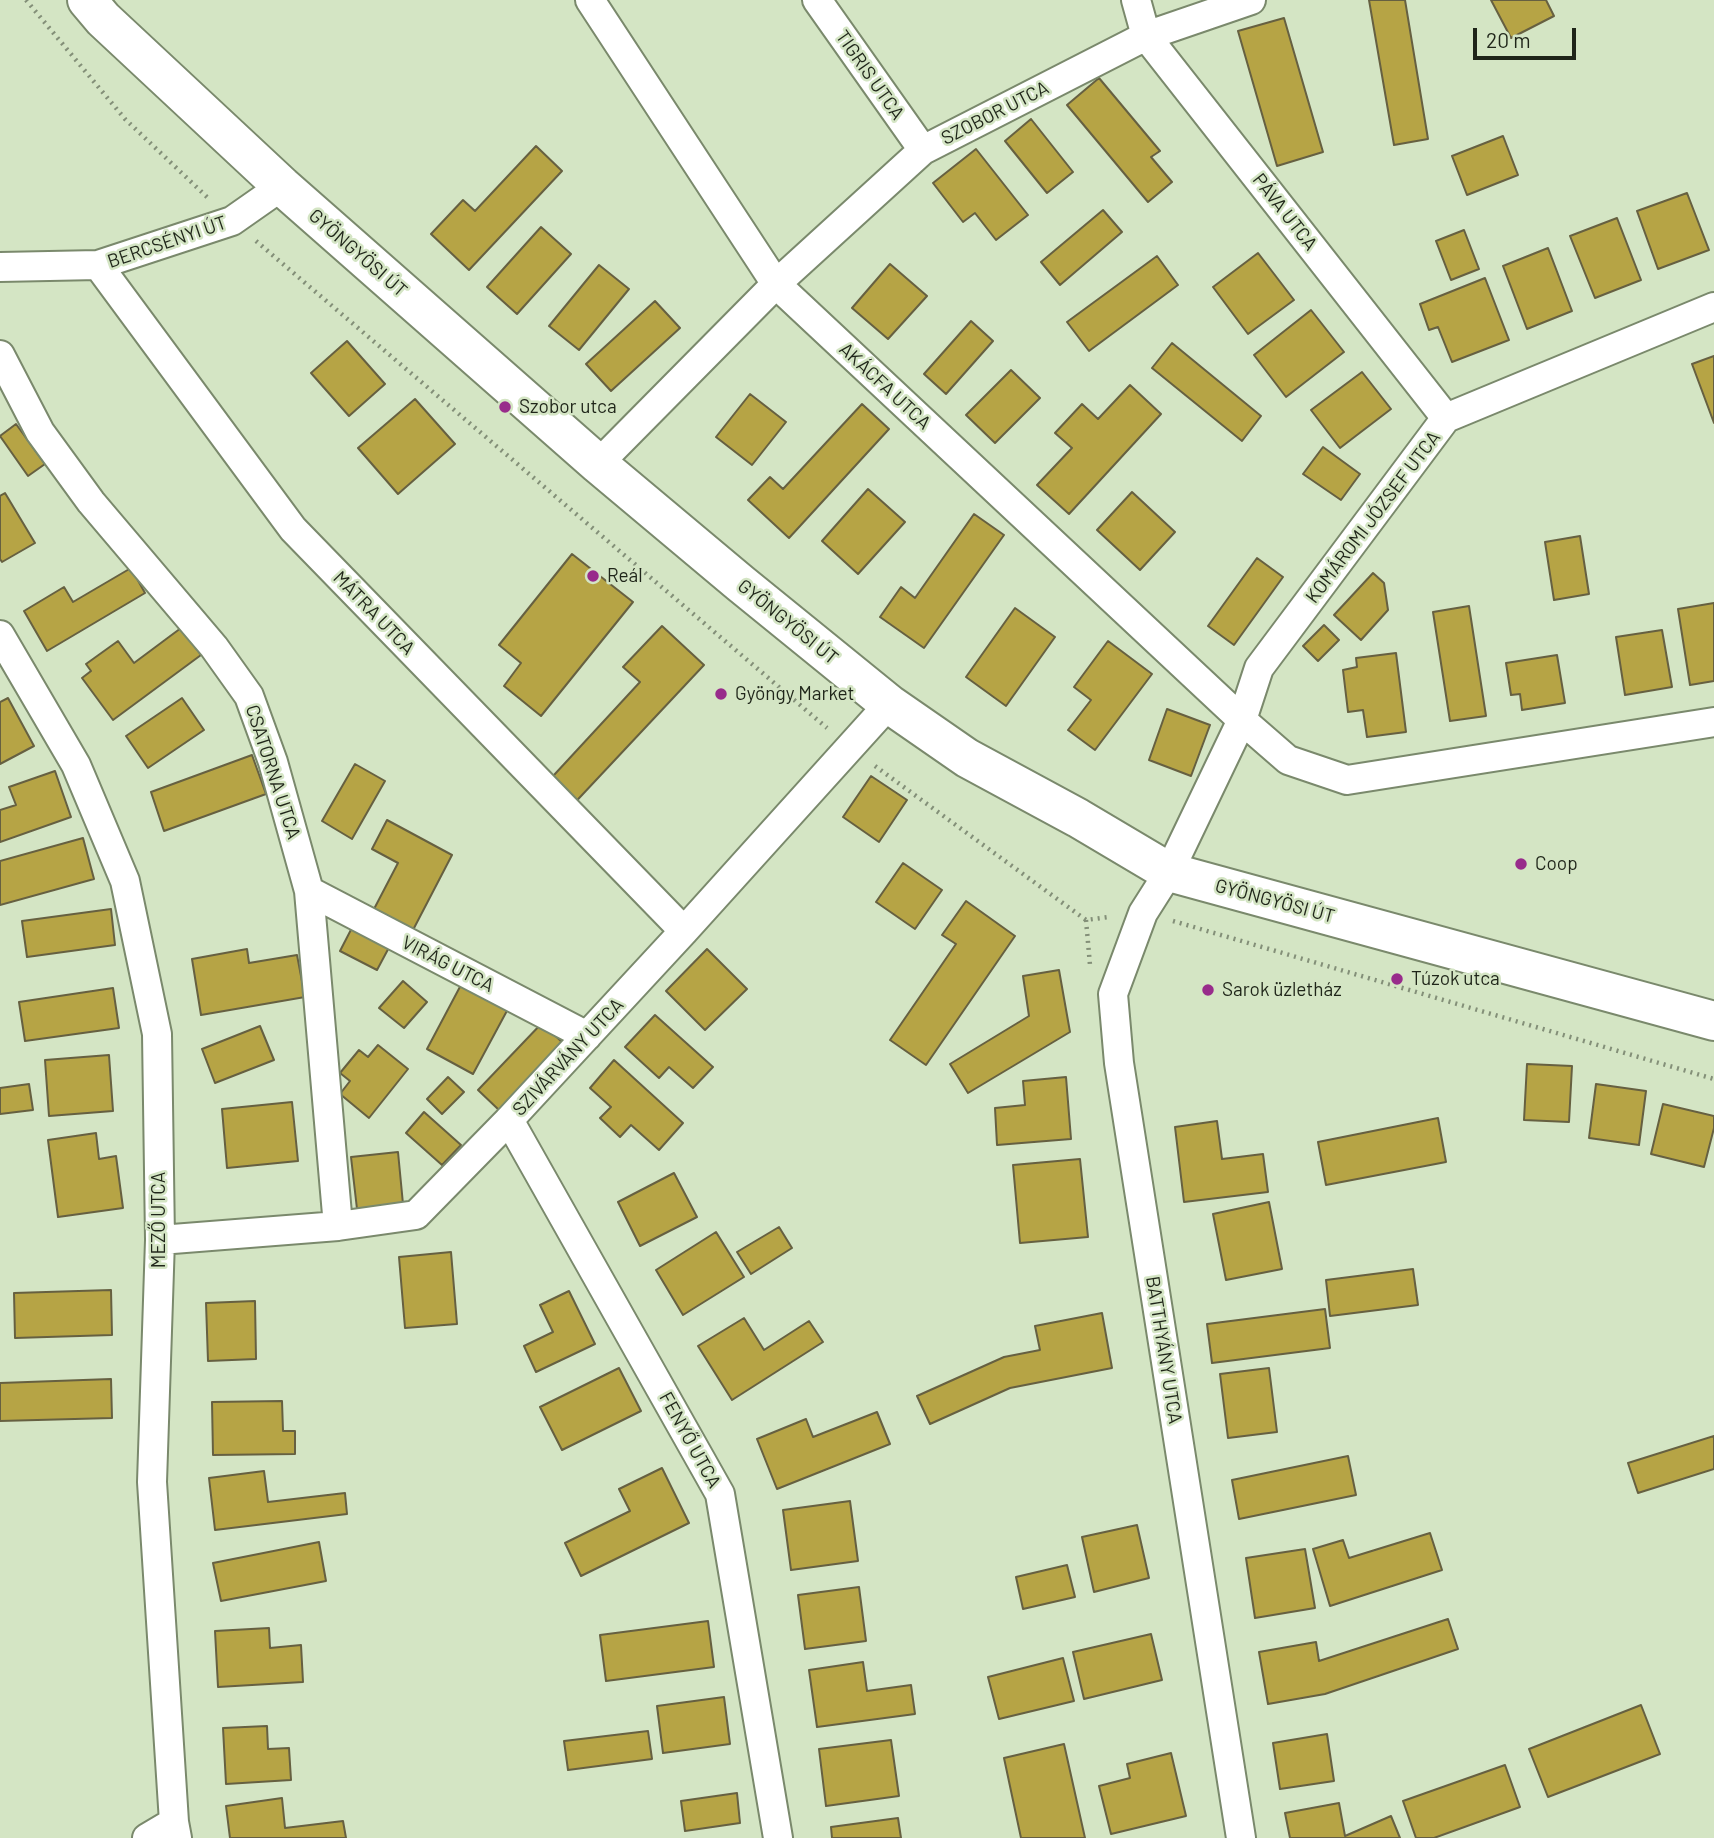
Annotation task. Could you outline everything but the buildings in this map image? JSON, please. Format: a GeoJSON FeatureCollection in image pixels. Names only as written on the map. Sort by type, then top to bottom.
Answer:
{"type":"FeatureCollection","features":[{"type":"Feature","properties":{"kind":"street","name":"GYÖNGYÖSI ÚT"},"geometry":{"type":"LineString","coordinates":[[87,0],[103,19],[282,186],[598,464],[889,704],[967,758],[1078,818],[1169,872],[1714,1021]]}},
{"type":"Feature","properties":{"kind":"street","name":"AKÁCFA UTCA"},"geometry":{"type":"LineString","coordinates":[[590,0],[776,284],[1242,720]]}},
{"type":"Feature","properties":{"kind":"street","name":"TIGRIS UTCA"},"geometry":{"type":"LineString","coordinates":[[817,0],[923,150]]}},
{"type":"Feature","properties":{"kind":"street","name":"PÁVA UTCA"},"geometry":{"type":"LineString","coordinates":[[1136,0],[1146,36],[1446,418]]}},
{"type":"Feature","properties":{"kind":"street","name":"SZOBOR UTCA"},"geometry":{"type":"LineString","coordinates":[[598,464],[776,284],[923,150],[1146,36],[1251,0]]}},
{"type":"Feature","properties":{"kind":"street","name":"BERCSÉNYI ÚT"},"geometry":{"type":"LineString","coordinates":[[0,267],[98,265],[232,220],[282,186]]}},
{"type":"Feature","properties":{"kind":"street","name":"MÁTRA UTCA"},"geometry":{"type":"LineString","coordinates":[[98,265],[293,529],[684,931]]}},
{"type":"Feature","properties":{"kind":"street","name":"KOMÁROMI JÓZSEF UTCA"},"geometry":{"type":"LineString","coordinates":[[1169,872],[1242,720],[1259,668],[1446,418],[1714,307]]}},
{"type":"Feature","properties":{"kind":"street","name":"CSATORNA UTCA"},"geometry":{"type":"LineString","coordinates":[[0,355],[40,432],[91,502],[214,647],[249,696],[273,762],[309,891],[338,1226]]}},
{"type":"Feature","properties":{"kind":"street","name":"MEZŐ UTCA"},"geometry":{"type":"LineString","coordinates":[[0,635],[76,765],[125,880],[157,1034],[160,1240],[152,1482],[176,1830]]}},
{"type":"Feature","properties":{"kind":"street","name":"SZIVÁRVÁNY UTCA"},"geometry":{"type":"LineString","coordinates":[[160,1240],[338,1226],[416,1215],[587,1036],[889,704]]}},
{"type":"Feature","properties":{"kind":"street"},"geometry":{"type":"LineString","coordinates":[[1242,720],[1288,760],[1347,780],[1714,722]]}},
{"type":"Feature","properties":{"kind":"street","name":"BATTHYÁNY UTCA"},"geometry":{"type":"LineString","coordinates":[[1169,872],[1143,912],[1114,994],[1119,1063],[1241,1838]]}},
{"type":"Feature","properties":{"kind":"street","name":"VIRÁG UTCA"},"geometry":{"type":"LineString","coordinates":[[309,891],[587,1036]]}},
{"type":"Feature","properties":{"kind":"street","name":"FENYŐ UTCA"},"geometry":{"type":"LineString","coordinates":[[509,1120],[720,1494],[778,1838]]}},
{"type":"Feature","properties":{"kind":"street"},"geometry":{"type":"LineString","coordinates":[[147,1838],[176,1830]]}},
{"type":"Feature","properties":{"kind":"place","name":"Szobor utca"},"geometry":{"type":"Point","coordinates":[505,407]}},
{"type":"Feature","properties":{"kind":"place","name":"Reál"},"geometry":{"type":"Point","coordinates":[593,576]}},
{"type":"Feature","properties":{"kind":"place","name":"Gyöngy Market"},"geometry":{"type":"Point","coordinates":[721,694]}},
{"type":"Feature","properties":{"kind":"place","name":"Coop"},"geometry":{"type":"Point","coordinates":[1521,864]}},
{"type":"Feature","properties":{"kind":"place","name":"Túzok utca"},"geometry":{"type":"Point","coordinates":[1397,979]}},
{"type":"Feature","properties":{"kind":"place","name":"Sarok üzletház"},"geometry":{"type":"Point","coordinates":[1208,990]}}]}
